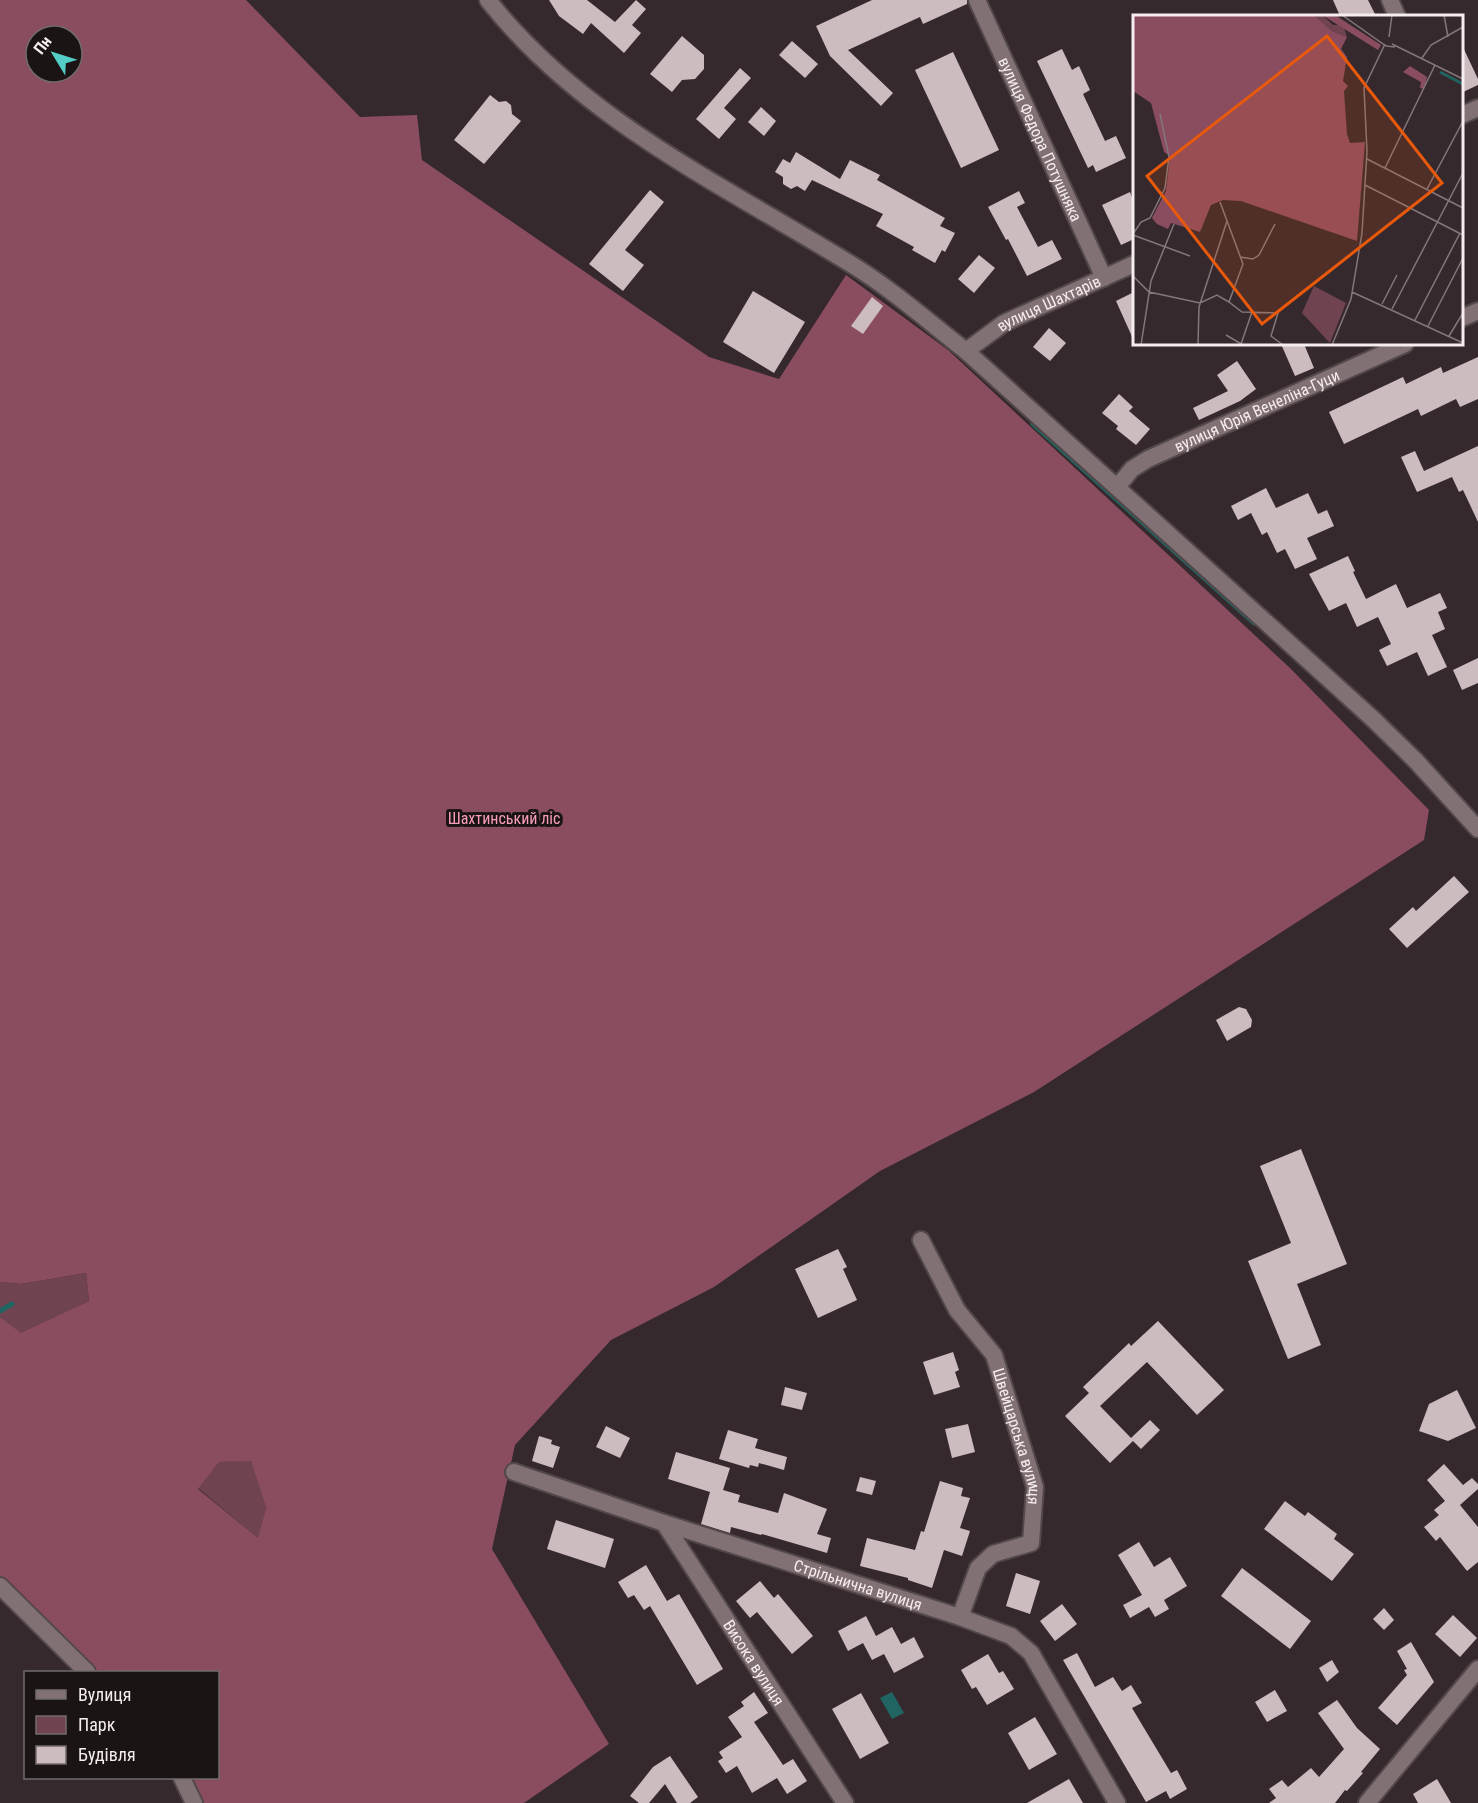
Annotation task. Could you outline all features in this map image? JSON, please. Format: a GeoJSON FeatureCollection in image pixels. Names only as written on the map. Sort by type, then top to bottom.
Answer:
{"type":"FeatureCollection","features":[{"type":"Feature","properties":{"kind":"street"},"geometry":{"type":"LineString","coordinates":[[488,0],[531,50],[589,99],[697,173],[855,267],[917,311],[966,351],[1118,486],[1373,719],[1478,830]]}},
{"type":"Feature","properties":{"kind":"street","name":"вулиця Федора Потушняка"},"geometry":{"type":"LineString","coordinates":[[977,0],[1104,278]]}},
{"type":"Feature","properties":{"kind":"street"},"geometry":{"type":"LineString","coordinates":[[1390,0],[1397,15]]}},
{"type":"Feature","properties":{"kind":"street"},"geometry":{"type":"LineString","coordinates":[[1463,115],[1478,108]]}},
{"type":"Feature","properties":{"kind":"street","name":"вулиця Шахтарів"},"geometry":{"type":"LineString","coordinates":[[966,351],[1004,323],[1133,264]]}},
{"type":"Feature","properties":{"kind":"street"},"geometry":{"type":"LineString","coordinates":[[1463,317],[1478,310]]}},
{"type":"Feature","properties":{"kind":"street","name":"вулиця Юрія Венеліна-Гуци"},"geometry":{"type":"LineString","coordinates":[[1118,486],[1132,469],[1148,459],[1403,345]]}},
{"type":"Feature","properties":{"kind":"street","name":"Швейцарська вулиця"},"geometry":{"type":"LineString","coordinates":[[921,1240],[957,1310],[994,1355],[1035,1487],[1031,1543],[993,1554],[978,1568],[960,1617]]}},
{"type":"Feature","properties":{"kind":"street","name":"Стрільнична вулиця"},"geometry":{"type":"LineString","coordinates":[[514,1472],[664,1523],[960,1617],[1011,1636],[1031,1653],[1117,1803]]}},
{"type":"Feature","properties":{"kind":"street","name":"Висока вулиця"},"geometry":{"type":"LineString","coordinates":[[664,1523],[845,1803]]}},
{"type":"Feature","properties":{"kind":"street"},"geometry":{"type":"LineString","coordinates":[[0,1586],[86,1671]]}},
{"type":"Feature","properties":{"kind":"street"},"geometry":{"type":"LineString","coordinates":[[1367,1803],[1478,1669]]}},
{"type":"Feature","properties":{"kind":"street"},"geometry":{"type":"LineString","coordinates":[[182,1779],[194,1803]]}},
{"type":"Feature","properties":{"kind":"green space","name":"Шахтинський ліс"},"geometry":{"type":"Polygon","coordinates":[[[0,0],[246,0],[360,117],[417,115],[422,160],[709,357],[779,379],[846,275],[948,350],[1290,668],[1429,810],[1424,840],[1034,1092],[880,1171],[714,1287],[611,1340],[515,1445],[492,1549],[609,1744],[524,1803],[202,1803],[190,1779],[219,1779],[219,1671],[94,1671],[0,1578],[0,1317],[21,1333],[89,1301],[86,1273],[21,1284],[0,1282],[0,0]],[[251,1461],[219,1462],[198,1489],[258,1538],[266,1508],[251,1461]]]}},
{"type":"Feature","properties":{"kind":"green space"},"geometry":{"type":"Polygon","coordinates":[[[86,1273],[89,1301],[21,1334],[0,1317],[0,1282],[21,1284],[86,1273]]]}},
{"type":"Feature","properties":{"kind":"green space"},"geometry":{"type":"Polygon","coordinates":[[[251,1460],[266,1508],[259,1539],[198,1488],[219,1462],[251,1460]]]}},
{"type":"Feature","properties":{"kind":"water"},"geometry":{"type":"Polygon","coordinates":[[[892,1692],[904,1713],[892,1719],[880,1698],[892,1692]]]}},
{"type":"Feature","properties":{"kind":"building"},"geometry":{"type":"Polygon","coordinates":[[[549,0],[587,0],[615,22],[636,0],[646,9],[632,25],[641,33],[624,53],[591,23],[583,34],[559,16],[549,0]]]}},
{"type":"Feature","properties":{"kind":"building"},"geometry":{"type":"Polygon","coordinates":[[[872,0],[967,0],[967,4],[923,24],[920,17],[848,50],[893,93],[881,106],[830,56],[816,26],[872,0]]]}},
{"type":"Feature","properties":{"kind":"building"},"geometry":{"type":"Polygon","coordinates":[[[1333,0],[1368,0],[1376,15],[1340,15],[1333,0]]]}},
{"type":"Feature","properties":{"kind":"building"},"geometry":{"type":"Polygon","coordinates":[[[682,36],[704,55],[704,69],[695,79],[682,80],[672,92],[650,74],[682,36]]]}},
{"type":"Feature","properties":{"kind":"building"},"geometry":{"type":"Polygon","coordinates":[[[792,41],[818,64],[805,78],[779,55],[792,41]]]}},
{"type":"Feature","properties":{"kind":"building"},"geometry":{"type":"Polygon","coordinates":[[[1463,47],[1478,79],[1478,85],[1463,92],[1463,47]]]}},
{"type":"Feature","properties":{"kind":"building"},"geometry":{"type":"Polygon","coordinates":[[[1062,49],[1072,70],[1079,66],[1090,90],[1083,94],[1105,141],[1116,136],[1126,158],[1096,172],[1093,165],[1088,168],[1037,61],[1062,49]]]}},
{"type":"Feature","properties":{"kind":"building"},"geometry":{"type":"Polygon","coordinates":[[[953,52],[999,150],[961,168],[915,70],[953,52]]]}},
{"type":"Feature","properties":{"kind":"building"},"geometry":{"type":"Polygon","coordinates":[[[740,68],[751,78],[724,108],[736,119],[719,139],[696,119],[740,68]]]}},
{"type":"Feature","properties":{"kind":"building"},"geometry":{"type":"Polygon","coordinates":[[[490,95],[499,102],[506,101],[511,105],[512,114],[521,121],[484,164],[454,140],[490,95]]]}},
{"type":"Feature","properties":{"kind":"building"},"geometry":{"type":"Polygon","coordinates":[[[761,107],[776,121],[764,136],[748,122],[761,107]]]}},
{"type":"Feature","properties":{"kind":"building"},"geometry":{"type":"Polygon","coordinates":[[[796,152],[840,179],[850,160],[880,175],[877,180],[945,218],[940,226],[955,233],[945,252],[942,250],[935,263],[912,250],[914,247],[876,226],[883,214],[812,180],[805,191],[797,186],[791,189],[783,184],[783,177],[775,172],[783,159],[790,163],[796,152]]]}},
{"type":"Feature","properties":{"kind":"building"},"geometry":{"type":"Polygon","coordinates":[[[650,190],[664,202],[625,250],[644,265],[623,291],[589,264],[650,190]]]}},
{"type":"Feature","properties":{"kind":"building"},"geometry":{"type":"Polygon","coordinates":[[[1019,191],[1025,203],[1017,207],[1038,247],[1052,240],[1062,259],[1027,276],[988,207],[1019,191]]]}},
{"type":"Feature","properties":{"kind":"building"},"geometry":{"type":"Polygon","coordinates":[[[1130,192],[1133,200],[1133,239],[1121,245],[1102,205],[1130,192]]]}},
{"type":"Feature","properties":{"kind":"building"},"geometry":{"type":"Polygon","coordinates":[[[979,255],[995,268],[974,293],[958,279],[979,255]]]}},
{"type":"Feature","properties":{"kind":"building"},"geometry":{"type":"Polygon","coordinates":[[[753,291],[805,322],[774,373],[723,342],[753,291]]]}},
{"type":"Feature","properties":{"kind":"building"},"geometry":{"type":"Polygon","coordinates":[[[1133,292],[1133,339],[1116,301],[1133,292]]]}},
{"type":"Feature","properties":{"kind":"building"},"geometry":{"type":"Polygon","coordinates":[[[872,297],[883,306],[863,334],[851,326],[872,297]]]}},
{"type":"Feature","properties":{"kind":"building"},"geometry":{"type":"Polygon","coordinates":[[[1049,328],[1066,343],[1050,361],[1033,347],[1049,328]]]}},
{"type":"Feature","properties":{"kind":"building"},"geometry":{"type":"Polygon","coordinates":[[[1281,345],[1304,345],[1314,368],[1295,376],[1281,345]]]}},
{"type":"Feature","properties":{"kind":"building"},"geometry":{"type":"Polygon","coordinates":[[[1478,357],[1478,399],[1460,407],[1456,399],[1421,416],[1418,409],[1344,444],[1329,412],[1403,377],[1406,384],[1441,367],[1443,373],[1478,357]]]}},
{"type":"Feature","properties":{"kind":"building"},"geometry":{"type":"Polygon","coordinates":[[[1237,361],[1256,389],[1240,401],[1199,420],[1193,408],[1228,391],[1217,375],[1237,361]]]}},
{"type":"Feature","properties":{"kind":"building"},"geometry":{"type":"Polygon","coordinates":[[[1119,394],[1133,407],[1129,411],[1150,429],[1136,445],[1116,429],[1118,426],[1102,413],[1119,394]]]}},
{"type":"Feature","properties":{"kind":"building"},"geometry":{"type":"Polygon","coordinates":[[[1478,446],[1478,522],[1463,490],[1459,492],[1452,477],[1417,492],[1401,457],[1415,451],[1424,471],[1478,446]]]}},
{"type":"Feature","properties":{"kind":"building"},"geometry":{"type":"Polygon","coordinates":[[[1266,488],[1276,508],[1308,493],[1318,514],[1327,510],[1334,526],[1307,538],[1317,559],[1295,569],[1285,549],[1277,553],[1267,532],[1262,535],[1251,513],[1238,520],[1231,506],[1266,488]]]}},
{"type":"Feature","properties":{"kind":"building"},"geometry":{"type":"Polygon","coordinates":[[[1348,556],[1366,599],[1396,584],[1407,608],[1440,593],[1447,608],[1438,612],[1445,629],[1432,635],[1447,667],[1428,676],[1417,652],[1387,666],[1379,650],[1391,644],[1378,617],[1357,627],[1346,603],[1329,611],[1309,574],[1348,556]]]}},
{"type":"Feature","properties":{"kind":"building"},"geometry":{"type":"Polygon","coordinates":[[[1478,658],[1478,683],[1462,690],[1453,670],[1478,658]]]}},
{"type":"Feature","properties":{"kind":"building"},"geometry":{"type":"Polygon","coordinates":[[[1454,876],[1469,892],[1407,948],[1389,929],[1413,907],[1416,911],[1454,876]]]}},
{"type":"Feature","properties":{"kind":"building"},"geometry":{"type":"Polygon","coordinates":[[[1239,1007],[1246,1009],[1252,1020],[1251,1027],[1227,1041],[1216,1020],[1239,1007]]]}},
{"type":"Feature","properties":{"kind":"building"},"geometry":{"type":"Polygon","coordinates":[[[1301,1149],[1347,1264],[1297,1284],[1321,1345],[1288,1359],[1248,1261],[1291,1243],[1260,1166],[1301,1149]]]}},
{"type":"Feature","properties":{"kind":"building"},"geometry":{"type":"Polygon","coordinates":[[[838,1249],[847,1267],[843,1269],[857,1300],[818,1318],[795,1269],[838,1249]]]}},
{"type":"Feature","properties":{"kind":"building"},"geometry":{"type":"Polygon","coordinates":[[[1158,1321],[1224,1390],[1197,1415],[1147,1362],[1100,1406],[1131,1438],[1150,1420],[1160,1430],[1141,1449],[1133,1441],[1110,1463],[1065,1416],[1089,1393],[1083,1387],[1129,1343],[1131,1346],[1158,1321]]]}},
{"type":"Feature","properties":{"kind":"building"},"geometry":{"type":"Polygon","coordinates":[[[953,1352],[959,1370],[955,1372],[960,1387],[934,1395],[923,1362],[953,1352]]]}},
{"type":"Feature","properties":{"kind":"building"},"geometry":{"type":"Polygon","coordinates":[[[785,1387],[807,1393],[802,1410],[781,1405],[785,1387]]]}},
{"type":"Feature","properties":{"kind":"building"},"geometry":{"type":"Polygon","coordinates":[[[1457,1390],[1476,1428],[1448,1441],[1419,1431],[1429,1404],[1457,1390]]]}},
{"type":"Feature","properties":{"kind":"building"},"geometry":{"type":"Polygon","coordinates":[[[968,1424],[975,1452],[952,1458],[945,1429],[968,1424]]]}},
{"type":"Feature","properties":{"kind":"building"},"geometry":{"type":"Polygon","coordinates":[[[606,1426],[630,1438],[620,1458],[596,1447],[606,1426]]]}},
{"type":"Feature","properties":{"kind":"building"},"geometry":{"type":"Polygon","coordinates":[[[728,1430],[758,1439],[755,1448],[787,1457],[784,1470],[759,1463],[758,1467],[750,1465],[749,1468],[719,1459],[728,1430]]]}},
{"type":"Feature","properties":{"kind":"building"},"geometry":{"type":"Polygon","coordinates":[[[539,1436],[552,1440],[551,1444],[560,1447],[553,1468],[532,1461],[539,1436]]]}},
{"type":"Feature","properties":{"kind":"building"},"geometry":{"type":"Polygon","coordinates":[[[676,1452],[730,1468],[723,1490],[740,1495],[738,1502],[778,1513],[784,1493],[827,1509],[817,1534],[831,1538],[827,1553],[762,1534],[731,1527],[730,1533],[701,1524],[710,1492],[668,1479],[676,1452]]]}},
{"type":"Feature","properties":{"kind":"building"},"geometry":{"type":"Polygon","coordinates":[[[1444,1464],[1463,1485],[1472,1478],[1478,1484],[1478,1489],[1460,1505],[1478,1527],[1478,1562],[1467,1571],[1440,1537],[1436,1541],[1424,1527],[1439,1515],[1434,1510],[1445,1501],[1427,1480],[1444,1464]]]}},
{"type":"Feature","properties":{"kind":"building"},"geometry":{"type":"Polygon","coordinates":[[[860,1477],[876,1481],[872,1495],[856,1491],[860,1477]]]}},
{"type":"Feature","properties":{"kind":"building"},"geometry":{"type":"Polygon","coordinates":[[[940,1481],[963,1488],[961,1496],[970,1498],[960,1528],[970,1531],[962,1556],[944,1550],[932,1588],[908,1580],[908,1578],[860,1566],[867,1538],[915,1550],[921,1531],[924,1532],[940,1481]]]}},
{"type":"Feature","properties":{"kind":"building"},"geometry":{"type":"Polygon","coordinates":[[[1285,1501],[1305,1516],[1308,1512],[1337,1534],[1334,1539],[1354,1554],[1332,1581],[1264,1529],[1285,1501]]]}},
{"type":"Feature","properties":{"kind":"building"},"geometry":{"type":"Polygon","coordinates":[[[556,1520],[614,1539],[605,1568],[547,1549],[556,1520]]]}},
{"type":"Feature","properties":{"kind":"building"},"geometry":{"type":"Polygon","coordinates":[[[1139,1542],[1154,1567],[1170,1557],[1187,1586],[1164,1600],[1169,1609],[1155,1617],[1149,1607],[1130,1618],[1123,1605],[1142,1595],[1118,1555],[1139,1542]]]}},
{"type":"Feature","properties":{"kind":"building"},"geometry":{"type":"Polygon","coordinates":[[[646,1565],[667,1601],[679,1594],[723,1669],[697,1685],[650,1606],[644,1610],[634,1595],[628,1598],[618,1582],[646,1565]]]}},
{"type":"Feature","properties":{"kind":"building"},"geometry":{"type":"Polygon","coordinates":[[[1242,1568],[1311,1621],[1290,1649],[1221,1596],[1242,1568]]]}},
{"type":"Feature","properties":{"kind":"building"},"geometry":{"type":"Polygon","coordinates":[[[1016,1573],[1040,1581],[1030,1614],[1006,1606],[1016,1573]]]}},
{"type":"Feature","properties":{"kind":"building"},"geometry":{"type":"Polygon","coordinates":[[[760,1581],[774,1598],[778,1594],[813,1636],[792,1654],[757,1612],[750,1618],[736,1601],[760,1581]]]}},
{"type":"Feature","properties":{"kind":"building"},"geometry":{"type":"Polygon","coordinates":[[[1062,1604],[1077,1624],[1055,1641],[1040,1621],[1062,1604]]]}},
{"type":"Feature","properties":{"kind":"building"},"geometry":{"type":"Polygon","coordinates":[[[1384,1608],[1394,1620],[1384,1630],[1373,1619],[1384,1608]]]}},
{"type":"Feature","properties":{"kind":"building"},"geometry":{"type":"Polygon","coordinates":[[[1453,1615],[1477,1638],[1460,1657],[1435,1634],[1453,1615]]]}},
{"type":"Feature","properties":{"kind":"building"},"geometry":{"type":"Polygon","coordinates":[[[866,1616],[876,1636],[892,1627],[901,1644],[914,1637],[924,1657],[894,1673],[884,1654],[872,1660],[863,1643],[848,1651],[838,1631],[866,1616]]]}},
{"type":"Feature","properties":{"kind":"building"},"geometry":{"type":"Polygon","coordinates":[[[1411,1642],[1434,1682],[1397,1725],[1378,1708],[1407,1675],[1404,1670],[1407,1669],[1397,1651],[1411,1642]]]}},
{"type":"Feature","properties":{"kind":"building"},"geometry":{"type":"Polygon","coordinates":[[[1077,1653],[1095,1687],[1113,1677],[1122,1691],[1131,1685],[1142,1703],[1132,1708],[1171,1773],[1177,1770],[1187,1789],[1170,1799],[1166,1791],[1146,1802],[1063,1660],[1077,1653]]]}},
{"type":"Feature","properties":{"kind":"building"},"geometry":{"type":"Polygon","coordinates":[[[988,1654],[999,1673],[1003,1671],[1014,1689],[987,1705],[976,1687],[972,1689],[961,1670],[988,1654]]]}},
{"type":"Feature","properties":{"kind":"building"},"geometry":{"type":"Polygon","coordinates":[[[1332,1660],[1339,1672],[1327,1682],[1319,1668],[1332,1660]]]}},
{"type":"Feature","properties":{"kind":"building"},"geometry":{"type":"Polygon","coordinates":[[[1275,1690],[1287,1711],[1267,1722],[1255,1702],[1275,1690]]]}},
{"type":"Feature","properties":{"kind":"building"},"geometry":{"type":"Polygon","coordinates":[[[754,1692],[768,1713],[754,1722],[783,1765],[793,1759],[807,1781],[787,1794],[777,1778],[752,1793],[737,1766],[726,1773],[718,1761],[723,1758],[719,1752],[742,1737],[728,1717],[744,1706],[741,1702],[754,1692]]]}},
{"type":"Feature","properties":{"kind":"building"},"geometry":{"type":"Polygon","coordinates":[[[861,1693],[889,1743],[860,1759],[832,1709],[861,1693]]]}},
{"type":"Feature","properties":{"kind":"building"},"geometry":{"type":"Polygon","coordinates":[[[1337,1700],[1357,1728],[1380,1749],[1361,1772],[1363,1773],[1335,1803],[1269,1803],[1276,1798],[1269,1789],[1282,1780],[1288,1787],[1311,1768],[1319,1777],[1344,1749],[1318,1713],[1337,1700]]]}},
{"type":"Feature","properties":{"kind":"building"},"geometry":{"type":"Polygon","coordinates":[[[1035,1717],[1057,1754],[1029,1770],[1008,1733],[1035,1717]]]}},
{"type":"Feature","properties":{"kind":"building"},"geometry":{"type":"Polygon","coordinates":[[[670,1756],[698,1797],[690,1803],[677,1803],[665,1784],[649,1803],[639,1803],[630,1796],[653,1767],[670,1756]]]}},
{"type":"Feature","properties":{"kind":"building"},"geometry":{"type":"Polygon","coordinates":[[[1069,1779],[1083,1803],[1027,1803],[1069,1779]]]}},
{"type":"Feature","properties":{"kind":"building"},"geometry":{"type":"Polygon","coordinates":[[[1437,1779],[1451,1803],[1418,1803],[1413,1794],[1437,1779]]]}},
{"type":"Feature","properties":{"kind":"waterway"},"geometry":{"type":"LineString","coordinates":[[1033,424],[1254,623]]}},
{"type":"Feature","properties":{"kind":"waterway"},"geometry":{"type":"LineString","coordinates":[[0,1311],[12,1304]]}}]}
